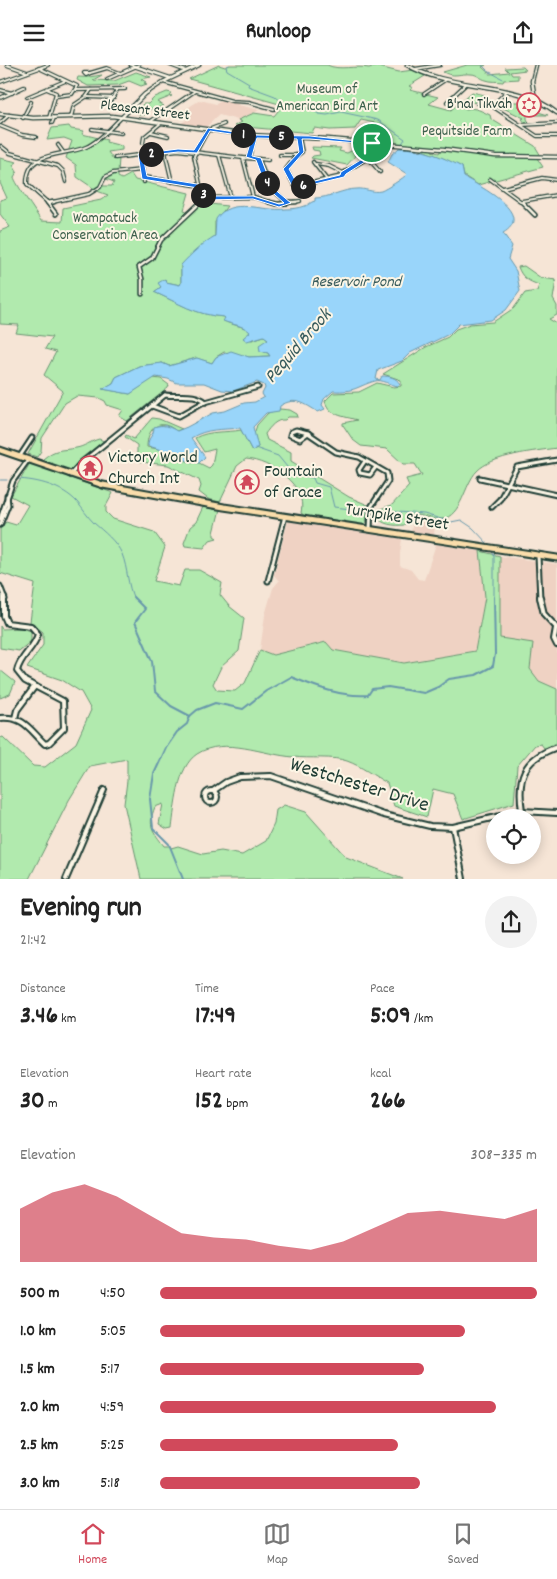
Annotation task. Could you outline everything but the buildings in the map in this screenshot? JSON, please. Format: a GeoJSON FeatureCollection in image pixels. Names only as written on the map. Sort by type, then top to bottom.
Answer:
{"type":"FeatureCollection","features":[{"type":"Feature","properties":{"kind":"main road"},"geometry":{"type":"LineString","coordinates":[[131,65],[170,79]]}},
{"type":"Feature","properties":{"kind":"main road"},"geometry":{"type":"LineString","coordinates":[[122,117],[142,96],[163,82],[199,65]]}},
{"type":"Feature","properties":{"kind":"main road"},"geometry":{"type":"LineString","coordinates":[[407,65],[445,80],[507,91],[535,100],[557,112]]}},
{"type":"Feature","properties":{"kind":"main road"},"geometry":{"type":"LineString","coordinates":[[535,100],[532,81],[536,65]]}},
{"type":"Feature","properties":{"kind":"main road","name":"Pleasant Street"},"geometry":{"type":"LineString","coordinates":[[0,113],[23,118],[122,117],[255,136],[299,137],[442,149],[495,157],[557,157]]}},
{"type":"Feature","properties":{"kind":"main road","name":"Turnpike Street"},"geometry":{"type":"LineString","coordinates":[[0,450],[103,485],[285,516],[557,558]]}},
{"type":"Feature","properties":{"kind":"street"},"geometry":{"type":"LineString","coordinates":[[7,65],[27,72]]}},
{"type":"Feature","properties":{"kind":"street"},"geometry":{"type":"LineString","coordinates":[[0,83],[48,65]]}},
{"type":"Feature","properties":{"kind":"street"},"geometry":{"type":"LineString","coordinates":[[170,65],[186,71]]}},
{"type":"Feature","properties":{"kind":"street"},"geometry":{"type":"LineString","coordinates":[[414,69],[440,65]]}},
{"type":"Feature","properties":{"kind":"street"},"geometry":{"type":"LineString","coordinates":[[107,79],[137,66]]}},
{"type":"Feature","properties":{"kind":"street"},"geometry":{"type":"LineString","coordinates":[[39,68],[76,85],[76,90]]}},
{"type":"Feature","properties":{"kind":"street"},"geometry":{"type":"LineString","coordinates":[[90,73],[107,68],[121,73]]}},
{"type":"Feature","properties":{"kind":"street"},"geometry":{"type":"LineString","coordinates":[[424,95],[445,80]]}},
{"type":"Feature","properties":{"kind":"street"},"geometry":{"type":"LineString","coordinates":[[27,97],[66,81]]}},
{"type":"Feature","properties":{"kind":"street"},"geometry":{"type":"LineString","coordinates":[[163,82],[230,101],[249,102],[272,108],[265,111]]}},
{"type":"Feature","properties":{"kind":"street"},"geometry":{"type":"LineString","coordinates":[[448,102],[466,84]]}},
{"type":"Feature","properties":{"kind":"street"},"geometry":{"type":"LineString","coordinates":[[0,98],[24,87]]}},
{"type":"Feature","properties":{"kind":"street"},"geometry":{"type":"LineString","coordinates":[[46,89],[55,92],[56,96],[49,118]]}},
{"type":"Feature","properties":{"kind":"street"},"geometry":{"type":"LineString","coordinates":[[56,96],[69,95],[76,90],[125,89]]}},
{"type":"Feature","properties":{"kind":"street"},"geometry":{"type":"LineString","coordinates":[[71,117],[74,105],[87,97],[91,90]]}},
{"type":"Feature","properties":{"kind":"street"},"geometry":{"type":"LineString","coordinates":[[110,102],[117,90]]}},
{"type":"Feature","properties":{"kind":"street"},"geometry":{"type":"LineString","coordinates":[[0,91],[12,93]]}},
{"type":"Feature","properties":{"kind":"street"},"geometry":{"type":"LineString","coordinates":[[151,121],[196,91]]}},
{"type":"Feature","properties":{"kind":"street"},"geometry":{"type":"LineString","coordinates":[[492,105],[507,91]]}},
{"type":"Feature","properties":{"kind":"street"},"geometry":{"type":"LineString","coordinates":[[87,97],[114,98]]}},
{"type":"Feature","properties":{"kind":"street"},"geometry":{"type":"LineString","coordinates":[[23,118],[31,102]]}},
{"type":"Feature","properties":{"kind":"street"},"geometry":{"type":"LineString","coordinates":[[477,103],[492,105],[537,136],[557,137]]}},
{"type":"Feature","properties":{"kind":"street"},"geometry":{"type":"LineString","coordinates":[[9,115],[0,125],[22,135],[36,137]]}},
{"type":"Feature","properties":{"kind":"street"},"geometry":{"type":"LineString","coordinates":[[56,214],[48,203],[28,186],[26,179],[27,171],[38,161],[50,155],[87,147],[122,117]]}},
{"type":"Feature","properties":{"kind":"street"},"geometry":{"type":"LineString","coordinates":[[52,123],[54,118]]}},
{"type":"Feature","properties":{"kind":"street"},"geometry":{"type":"LineString","coordinates":[[143,143],[144,137],[162,122]]}},
{"type":"Feature","properties":{"kind":"street"},"geometry":{"type":"LineString","coordinates":[[520,125],[557,123]]}},
{"type":"Feature","properties":{"kind":"street"},"geometry":{"type":"LineString","coordinates":[[142,294],[142,279],[139,267],[152,259],[161,240],[196,208],[203,198],[194,159],[208,130],[224,124]]}},
{"type":"Feature","properties":{"kind":"street"},"geometry":{"type":"LineString","coordinates":[[92,129],[121,133]]}},
{"type":"Feature","properties":{"kind":"street"},"geometry":{"type":"LineString","coordinates":[[367,143],[369,131]]}},
{"type":"Feature","properties":{"kind":"street"},"geometry":{"type":"LineString","coordinates":[[150,132],[168,136]]}},
{"type":"Feature","properties":{"kind":"street"},"geometry":{"type":"LineString","coordinates":[[249,157],[255,136]]}},
{"type":"Feature","properties":{"kind":"street"},"geometry":{"type":"LineString","coordinates":[[299,137],[302,152],[297,155],[286,169],[294,185],[299,186],[341,177],[343,173],[355,168],[367,157]]}},
{"type":"Feature","properties":{"kind":"street"},"geometry":{"type":"LineString","coordinates":[[372,143],[365,153],[380,172]]}},
{"type":"Feature","properties":{"kind":"street"},"geometry":{"type":"LineString","coordinates":[[58,145],[63,152]]}},
{"type":"Feature","properties":{"kind":"street"},"geometry":{"type":"LineString","coordinates":[[2,146],[10,153],[61,168],[66,182]]}},
{"type":"Feature","properties":{"kind":"street"},"geometry":{"type":"LineString","coordinates":[[165,152],[172,182]]}},
{"type":"Feature","properties":{"kind":"street"},"geometry":{"type":"LineString","coordinates":[[115,158],[165,152],[196,152],[268,160]]}},
{"type":"Feature","properties":{"kind":"street"},"geometry":{"type":"LineString","coordinates":[[140,155],[144,182]]}},
{"type":"Feature","properties":{"kind":"street"},"geometry":{"type":"LineString","coordinates":[[219,155],[231,198]]}},
{"type":"Feature","properties":{"kind":"street"},"geometry":{"type":"LineString","coordinates":[[280,155],[297,155]]}},
{"type":"Feature","properties":{"kind":"street"},"geometry":{"type":"LineString","coordinates":[[243,158],[253,197]]}},
{"type":"Feature","properties":{"kind":"street"},"geometry":{"type":"LineString","coordinates":[[259,159],[269,187],[288,203]]}},
{"type":"Feature","properties":{"kind":"street"},"geometry":{"type":"LineString","coordinates":[[312,161],[327,180]]}},
{"type":"Feature","properties":{"kind":"street"},"geometry":{"type":"LineString","coordinates":[[316,164],[328,166],[343,173]]}},
{"type":"Feature","properties":{"kind":"street"},"geometry":{"type":"LineString","coordinates":[[48,203],[89,194],[100,187],[105,177],[113,173],[142,170]]}},
{"type":"Feature","properties":{"kind":"street"},"geometry":{"type":"LineString","coordinates":[[144,177],[201,186]]}},
{"type":"Feature","properties":{"kind":"street"},"geometry":{"type":"LineString","coordinates":[[503,188],[542,178],[557,180]]}},
{"type":"Feature","properties":{"kind":"street"},"geometry":{"type":"LineString","coordinates":[[490,179],[521,201],[536,215]]}},
{"type":"Feature","properties":{"kind":"street"},"geometry":{"type":"LineString","coordinates":[[521,201],[557,195]]}},
{"type":"Feature","properties":{"kind":"street"},"geometry":{"type":"LineString","coordinates":[[203,198],[253,197],[266,200],[275,205],[300,201]]}},
{"type":"Feature","properties":{"kind":"street"},"geometry":{"type":"LineString","coordinates":[[151,406],[179,416],[206,402],[258,387]]}},
{"type":"Feature","properties":{"kind":"street"},"geometry":{"type":"LineString","coordinates":[[69,475],[165,395],[200,397],[206,402]]}},
{"type":"Feature","properties":{"kind":"street"},"geometry":{"type":"LineString","coordinates":[[308,433],[300,439],[290,433],[296,429],[308,433],[336,452],[359,457],[387,473],[389,479],[371,507],[370,529]]}},
{"type":"Feature","properties":{"kind":"street"},"geometry":{"type":"LineString","coordinates":[[19,457],[32,438]]}},
{"type":"Feature","properties":{"kind":"street"},"geometry":{"type":"LineString","coordinates":[[0,519],[13,480],[28,460]]}},
{"type":"Feature","properties":{"kind":"street"},"geometry":{"type":"LineString","coordinates":[[492,507],[500,499],[517,467],[557,460]]}},
{"type":"Feature","properties":{"kind":"street"},"geometry":{"type":"LineString","coordinates":[[365,461],[358,470],[360,473],[370,475],[376,467]]}},
{"type":"Feature","properties":{"kind":"street"},"geometry":{"type":"LineString","coordinates":[[480,478],[557,495]]}},
{"type":"Feature","properties":{"kind":"street"},"geometry":{"type":"LineString","coordinates":[[0,525],[8,505],[7,495]]}},
{"type":"Feature","properties":{"kind":"street"},"geometry":{"type":"LineString","coordinates":[[268,581],[285,516]]}},
{"type":"Feature","properties":{"kind":"street"},"geometry":{"type":"LineString","coordinates":[[538,555],[541,609],[546,618],[556,628],[554,639],[557,645]]}},
{"type":"Feature","properties":{"kind":"street"},"geometry":{"type":"LineString","coordinates":[[0,586],[4,591],[5,598],[2,618],[10,624],[27,625],[34,628],[38,635],[37,641],[21,659],[17,668],[20,677],[63,701],[63,730],[49,743],[45,744],[25,723],[15,718],[0,719]]}},
{"type":"Feature","properties":{"kind":"street"},"geometry":{"type":"LineString","coordinates":[[15,718],[17,710],[34,686]]}},
{"type":"Feature","properties":{"kind":"street"},"geometry":{"type":"LineString","coordinates":[[522,809],[519,790],[523,773],[534,758],[557,747]]}},
{"type":"Feature","properties":{"kind":"street","name":"Westchester Drive"},"geometry":{"type":"LineString","coordinates":[[213,791],[221,784],[235,778],[257,775],[271,776],[412,823],[453,827],[486,819]]}},
{"type":"Feature","properties":{"kind":"street"},"geometry":{"type":"LineString","coordinates":[[66,879],[104,790]]}},
{"type":"Feature","properties":{"kind":"street","name":"Westchester Drive"},"geometry":{"type":"LineString","coordinates":[[541,812],[557,813]]}},
{"type":"Feature","properties":{"kind":"street"},"geometry":{"type":"LineString","coordinates":[[453,827],[463,879]]}},
{"type":"Feature","properties":{"kind":"shaded area"},"geometry":{"type":"Polygon","coordinates":[[[200,100],[216,104],[223,100],[239,102],[238,105],[260,110],[238,120],[219,115],[205,128],[180,124],[188,119],[164,112],[166,110],[178,114],[200,100]]]}},
{"type":"Feature","properties":{"kind":"shaded area"},"geometry":{"type":"Polygon","coordinates":[[[413,519],[435,522],[434,537],[411,533],[413,519]]]}},
{"type":"Feature","properties":{"kind":"shaded area"},"geometry":{"type":"Polygon","coordinates":[[[288,521],[402,539],[400,566],[411,570],[418,579],[424,580],[436,544],[480,551],[485,597],[475,651],[404,663],[333,650],[325,642],[273,655],[260,650],[265,615],[273,588],[279,581],[274,575],[288,521]]]}},
{"type":"Feature","properties":{"kind":"shaded area"},"geometry":{"type":"Polygon","coordinates":[[[500,556],[557,564],[557,689],[539,681],[500,638],[500,556]]]}},
{"type":"Feature","properties":{"kind":"green space","name":"Museum of American Bird Art"},"geometry":{"type":"Polygon","coordinates":[[[219,65],[225,67],[230,65],[327,65],[337,68],[369,68],[375,66],[399,72],[413,70],[425,76],[409,86],[413,88],[410,90],[438,97],[429,104],[451,110],[472,92],[485,95],[477,102],[460,105],[466,109],[476,109],[490,115],[491,119],[535,146],[541,156],[500,156],[384,144],[386,134],[373,133],[375,123],[361,120],[355,129],[330,130],[314,128],[312,133],[234,126],[242,122],[238,120],[254,113],[274,116],[283,105],[189,79],[219,65]]]}},
{"type":"Feature","properties":{"kind":"green space"},"geometry":{"type":"Polygon","coordinates":[[[467,65],[486,65],[482,67],[490,74],[509,72],[505,68],[523,67],[526,70],[510,72],[512,75],[518,75],[518,79],[504,80],[503,82],[488,81],[473,74],[454,75],[443,72],[467,65]]]}},
{"type":"Feature","properties":{"kind":"green space"},"geometry":{"type":"Polygon","coordinates":[[[136,72],[151,77],[141,79],[147,84],[141,86],[129,81],[118,85],[88,86],[77,80],[78,77],[102,75],[93,80],[114,81],[136,72]]]}},
{"type":"Feature","properties":{"kind":"green space"},"geometry":{"type":"Polygon","coordinates":[[[167,92],[172,93],[170,95],[172,96],[157,102],[164,106],[148,110],[145,115],[139,115],[136,111],[143,104],[148,104],[155,97],[167,92]]]}},
{"type":"Feature","properties":{"kind":"green space"},"geometry":{"type":"Polygon","coordinates":[[[506,102],[521,102],[518,106],[526,109],[521,112],[525,113],[544,105],[535,111],[548,115],[527,115],[530,124],[526,124],[522,119],[524,118],[501,107],[506,102]]]}},
{"type":"Feature","properties":{"kind":"green space"},"geometry":{"type":"Polygon","coordinates":[[[69,126],[71,129],[84,131],[82,134],[122,146],[122,150],[108,152],[113,159],[119,159],[118,172],[105,177],[96,190],[77,177],[76,165],[66,158],[72,141],[64,138],[47,140],[52,128],[69,126]]]}},
{"type":"Feature","properties":{"kind":"green space"},"geometry":{"type":"Polygon","coordinates":[[[312,147],[341,148],[339,151],[347,153],[353,150],[355,156],[347,165],[311,158],[320,155],[319,151],[313,150],[312,147]]]}},
{"type":"Feature","properties":{"kind":"green space"},"geometry":{"type":"Polygon","coordinates":[[[418,148],[432,149],[432,151],[439,153],[441,150],[493,157],[537,158],[543,167],[478,185],[464,176],[462,167],[418,148]]]}},
{"type":"Feature","properties":{"kind":"green space","name":"Wampatuck Conservation Area"},"geometry":{"type":"Polygon","coordinates":[[[0,158],[17,162],[13,165],[17,172],[14,177],[15,180],[41,221],[62,222],[63,208],[101,200],[108,195],[97,191],[101,186],[112,186],[114,182],[106,179],[118,173],[118,177],[122,179],[131,174],[135,180],[189,193],[184,210],[192,213],[202,203],[227,206],[215,222],[215,236],[181,265],[180,285],[166,282],[165,279],[161,287],[154,292],[196,311],[224,317],[226,318],[224,321],[251,332],[243,338],[252,340],[264,336],[268,339],[264,352],[270,356],[249,357],[224,352],[216,357],[212,363],[196,358],[169,366],[162,363],[139,366],[116,377],[113,383],[103,389],[130,394],[153,378],[161,379],[169,385],[168,388],[127,421],[119,416],[123,410],[107,405],[105,401],[99,398],[77,396],[65,403],[42,438],[41,451],[37,457],[28,454],[63,391],[44,375],[56,352],[45,349],[52,337],[16,333],[19,325],[0,324],[0,231],[10,227],[0,214],[0,200],[7,198],[0,183],[0,158]]]}},
{"type":"Feature","properties":{"kind":"green space"},"geometry":{"type":"Polygon","coordinates":[[[524,266],[541,278],[556,280],[553,299],[557,306],[557,315],[549,319],[557,324],[557,448],[503,457],[484,466],[477,471],[458,506],[449,517],[439,519],[412,515],[404,525],[385,523],[376,516],[380,509],[392,505],[409,486],[406,479],[422,475],[415,464],[403,464],[387,449],[361,446],[353,440],[343,423],[357,420],[333,413],[325,401],[333,393],[359,392],[377,383],[394,387],[401,386],[401,380],[383,374],[426,347],[448,337],[456,329],[470,324],[493,322],[514,308],[525,293],[537,291],[539,285],[526,279],[521,274],[518,267],[524,266]]]}},
{"type":"Feature","properties":{"kind":"green space"},"geometry":{"type":"Polygon","coordinates":[[[280,409],[290,410],[297,414],[298,417],[288,417],[274,424],[265,434],[267,440],[291,452],[291,461],[349,497],[368,505],[366,523],[361,525],[305,516],[301,513],[302,503],[299,493],[285,476],[266,464],[246,459],[237,466],[220,502],[208,499],[199,492],[201,486],[199,480],[168,465],[141,462],[133,458],[137,453],[137,445],[125,437],[126,435],[134,439],[152,418],[159,419],[182,429],[176,431],[165,425],[156,427],[149,435],[147,447],[164,450],[187,461],[199,463],[209,468],[212,465],[215,449],[204,452],[195,438],[212,433],[241,430],[252,451],[258,447],[254,434],[257,425],[268,413],[280,409]]]}},
{"type":"Feature","properties":{"kind":"green space"},"geometry":{"type":"Polygon","coordinates":[[[99,439],[104,441],[79,460],[70,471],[43,461],[47,455],[55,451],[79,447],[99,439]]]}},
{"type":"Feature","properties":{"kind":"green space"},"geometry":{"type":"Polygon","coordinates":[[[30,463],[113,493],[106,506],[106,512],[113,519],[154,532],[165,547],[154,581],[179,586],[185,570],[199,570],[222,583],[220,595],[229,606],[244,618],[239,651],[221,667],[213,684],[217,690],[235,691],[245,683],[260,650],[273,655],[326,642],[333,650],[404,663],[475,651],[485,597],[480,551],[500,556],[500,638],[533,643],[530,669],[539,681],[557,689],[557,745],[544,748],[541,744],[535,745],[517,766],[514,803],[495,809],[486,809],[486,812],[463,819],[453,794],[433,789],[427,817],[394,806],[387,783],[342,759],[300,758],[232,747],[208,749],[197,754],[185,768],[178,788],[172,828],[167,829],[159,824],[163,804],[155,807],[151,819],[152,828],[164,846],[170,846],[171,848],[178,846],[203,854],[221,851],[242,855],[266,841],[274,824],[276,810],[284,805],[306,812],[346,857],[403,879],[141,879],[124,804],[127,759],[90,766],[69,800],[29,879],[0,879],[0,738],[3,737],[33,766],[45,767],[76,743],[91,710],[81,692],[62,680],[27,668],[43,645],[43,632],[30,622],[35,584],[0,573],[0,529],[6,522],[16,525],[28,505],[11,496],[30,463]]]}},
{"type":"Feature","properties":{"kind":"green space"},"geometry":{"type":"Polygon","coordinates":[[[203,507],[220,509],[214,533],[214,536],[217,538],[210,540],[204,548],[185,546],[184,543],[190,527],[196,522],[203,507]]]}},
{"type":"Feature","properties":{"kind":"green space"},"geometry":{"type":"Polygon","coordinates":[[[0,626],[2,629],[22,628],[31,631],[31,641],[19,651],[0,648],[0,626]]]}},
{"type":"Feature","properties":{"kind":"green space"},"geometry":{"type":"Polygon","coordinates":[[[0,670],[15,682],[10,694],[0,698],[0,670]]]}},
{"type":"Feature","properties":{"kind":"water","name":"Reservoir Pond"},"geometry":{"type":"Polygon","coordinates":[[[399,148],[416,149],[431,153],[462,167],[464,177],[502,201],[509,209],[513,217],[511,226],[503,233],[512,246],[508,259],[516,271],[520,291],[506,310],[491,320],[459,324],[449,334],[410,353],[402,361],[378,370],[376,379],[380,380],[382,376],[392,377],[400,384],[398,386],[375,381],[351,390],[333,391],[324,399],[322,405],[325,409],[318,412],[295,401],[280,406],[279,411],[266,413],[253,427],[258,447],[252,451],[240,428],[209,431],[191,438],[205,457],[199,463],[148,446],[154,427],[166,426],[177,431],[213,413],[225,411],[244,403],[255,402],[264,397],[262,394],[265,388],[264,385],[257,382],[233,391],[222,390],[204,383],[177,383],[156,377],[130,394],[102,389],[113,383],[116,377],[139,366],[162,363],[169,366],[197,358],[212,363],[216,357],[231,351],[249,357],[270,356],[268,353],[260,351],[259,345],[268,339],[264,336],[247,341],[243,338],[250,332],[241,326],[223,321],[224,317],[204,314],[154,292],[161,287],[158,283],[165,279],[166,282],[180,285],[181,265],[197,249],[215,236],[216,219],[222,212],[238,207],[296,208],[306,206],[315,201],[315,198],[326,197],[352,189],[381,191],[407,174],[388,162],[392,154],[399,148]]]}},
{"type":"Feature","properties":{"kind":"waterway","name":"Pequid Brook"},"geometry":{"type":"LineString","coordinates":[[229,65],[226,67],[227,70],[249,83],[248,86],[275,96],[288,108],[310,109],[319,114],[327,115],[341,112],[378,120],[405,139],[401,145]]}},
{"type":"Feature","properties":{"kind":"waterway"},"geometry":{"type":"LineString","coordinates":[[482,65],[488,71],[503,79]]}},
{"type":"Feature","properties":{"kind":"waterway","name":"Pequid Brook"},"geometry":{"type":"LineString","coordinates":[[255,448],[278,456],[292,473],[313,478],[315,483],[329,487],[334,507],[368,511]]}},
{"type":"Feature","properties":{"kind":"waterway"},"geometry":{"type":"LineString","coordinates":[[17,479],[33,481],[57,488],[77,502],[110,537],[122,554],[133,597]]}},
{"type":"Feature","properties":{"kind":"waterway"},"geometry":{"type":"LineString","coordinates":[[0,480],[7,480]]}},
{"type":"Feature","properties":{"kind":"waterway","name":"Pequid Brook"},"geometry":{"type":"LineString","coordinates":[[373,510],[424,514],[451,522],[461,520],[473,528],[488,544]]}},
{"type":"Feature","properties":{"kind":"waterway","name":"Pequid Brook"},"geometry":{"type":"LineString","coordinates":[[491,550],[494,555],[494,597]]}},
{"type":"Feature","properties":{"kind":"waterway"},"geometry":{"type":"LineString","coordinates":[[133,597],[145,609],[135,622],[152,661],[155,691],[171,706],[190,716]]}},
{"type":"Feature","properties":{"kind":"waterway","name":"Pequid Brook"},"geometry":{"type":"LineString","coordinates":[[190,716],[197,710],[215,703],[243,709],[266,691],[291,677],[329,691],[368,695],[372,689],[388,687],[424,693],[438,687],[449,679],[476,675],[493,666],[495,654],[494,597]]}},
{"type":"Feature","properties":{"kind":"waterway","name":"Pequid Brook"},"geometry":{"type":"LineString","coordinates":[[183,879],[169,844],[153,828],[150,799],[154,774],[166,748],[177,732],[187,724],[190,716]]}},
{"type":"Feature","properties":{"kind":"place","name":"B'nai Tikvah"},"geometry":{"type":"Point","coordinates":[529,105]}},
{"type":"Feature","properties":{"kind":"place","name":"Victory World Church Int"},"geometry":{"type":"Point","coordinates":[90,468]}},
{"type":"Feature","properties":{"kind":"place","name":"Fountain of Grace"},"geometry":{"type":"Point","coordinates":[247,482]}},
{"type":"Feature","properties":{"kind":"route"},"geometry":{"type":"LineString","coordinates":[[372,143],[310,137],[255,136],[208,130],[196,152],[178,150],[140,155],[144,177],[201,186],[203,198],[253,197],[279,205],[288,203],[269,187],[259,159],[249,157],[255,136],[299,137],[302,152],[295,157],[286,169],[294,185],[298,186],[341,177],[343,173],[355,168],[366,159],[365,153],[372,143]]}},
{"type":"Feature","properties":{"kind":"park label","name":"Pequitside Farm"},"geometry":{"type":"Point","coordinates":[467,132]}}]}
